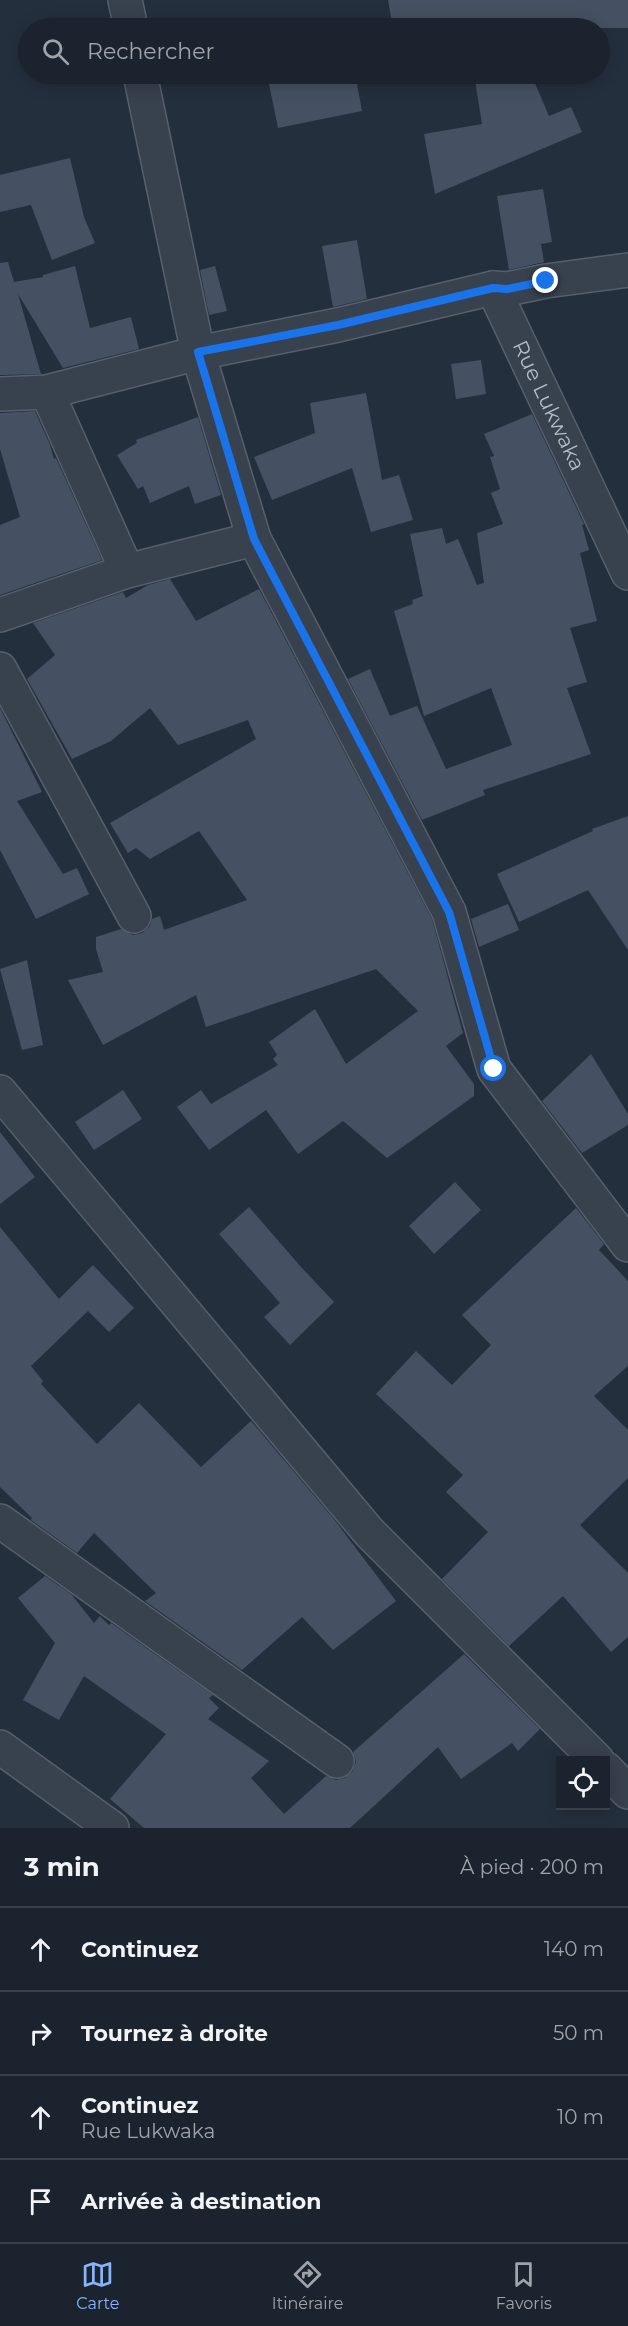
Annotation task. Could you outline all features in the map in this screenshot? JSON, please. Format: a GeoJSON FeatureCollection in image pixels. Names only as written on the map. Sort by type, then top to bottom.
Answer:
{"type":"FeatureCollection","features":[{"type":"Feature","properties":{"kind":"street"},"geometry":{"type":"LineString","coordinates":[[125,0],[129,18]]}},
{"type":"Feature","properties":{"kind":"street"},"geometry":{"type":"LineString","coordinates":[[142,84],[198,352],[254,539],[449,912],[494,1069],[628,1245]]}},
{"type":"Feature","properties":{"kind":"street"},"geometry":{"type":"LineString","coordinates":[[0,394],[47,392],[198,352],[338,325],[493,288],[507,289],[546,281],[628,270]]}},
{"type":"Feature","properties":{"kind":"street","name":"Rue Lukwaka"},"geometry":{"type":"LineString","coordinates":[[493,288],[628,573]]}},
{"type":"Feature","properties":{"kind":"street"},"geometry":{"type":"LineString","coordinates":[[47,392],[127,571]]}},
{"type":"Feature","properties":{"kind":"street"},"geometry":{"type":"LineString","coordinates":[[0,615],[127,571],[254,539]]}},
{"type":"Feature","properties":{"kind":"street"},"geometry":{"type":"LineString","coordinates":[[0,669],[134,916]]}},
{"type":"Feature","properties":{"kind":"street"},"geometry":{"type":"LineString","coordinates":[[0,1092],[369,1532],[592,1756]]}},
{"type":"Feature","properties":{"kind":"street"},"geometry":{"type":"LineString","coordinates":[[0,1521],[337,1761]]}},
{"type":"Feature","properties":{"kind":"street"},"geometry":{"type":"LineString","coordinates":[[0,1747],[112,1828]]}},
{"type":"Feature","properties":{"kind":"street"},"geometry":{"type":"LineString","coordinates":[[610,1773],[628,1792]]}},
{"type":"Feature","properties":{"kind":"building"},"geometry":{"type":"Polygon","coordinates":[[[388,0],[628,0],[628,28],[610,28],[610,18],[391,18],[388,0]]]}},
{"type":"Feature","properties":{"kind":"building"},"geometry":{"type":"Polygon","coordinates":[[[269,84],[357,84],[362,111],[278,128],[269,84]]]}},
{"type":"Feature","properties":{"kind":"building"},"geometry":{"type":"Polygon","coordinates":[[[476,84],[535,84],[549,116],[571,107],[582,132],[435,194],[424,134],[482,124],[476,84]]]}},
{"type":"Feature","properties":{"kind":"building"},"geometry":{"type":"Polygon","coordinates":[[[70,158],[84,217],[95,243],[52,260],[31,205],[0,212],[0,175],[70,158]]]}},
{"type":"Feature","properties":{"kind":"building"},"geometry":{"type":"Polygon","coordinates":[[[543,189],[552,242],[541,244],[544,262],[509,270],[497,196],[543,189]]]}},
{"type":"Feature","properties":{"kind":"building"},"geometry":{"type":"Polygon","coordinates":[[[357,240],[367,299],[333,307],[322,246],[357,240]]]}},
{"type":"Feature","properties":{"kind":"building"},"geometry":{"type":"Polygon","coordinates":[[[8,262],[14,282],[43,277],[43,275],[75,266],[90,328],[131,317],[139,349],[63,368],[18,294],[41,374],[0,375],[0,263],[8,262]]]}},
{"type":"Feature","properties":{"kind":"building"},"geometry":{"type":"Polygon","coordinates":[[[215,266],[227,311],[209,315],[200,270],[215,266]]]}},
{"type":"Feature","properties":{"kind":"building"},"geometry":{"type":"Polygon","coordinates":[[[481,360],[486,394],[456,399],[451,364],[481,360]]]}},
{"type":"Feature","properties":{"kind":"building"},"geometry":{"type":"Polygon","coordinates":[[[366,393],[382,480],[399,475],[413,520],[371,532],[352,468],[272,500],[254,457],[315,433],[310,403],[366,393]]]}},
{"type":"Feature","properties":{"kind":"building"},"geometry":{"type":"Polygon","coordinates":[[[35,411],[54,459],[56,458],[102,560],[0,595],[0,525],[20,517],[0,449],[0,413],[35,411]]]}},
{"type":"Feature","properties":{"kind":"building"},"geometry":{"type":"Polygon","coordinates":[[[532,414],[584,524],[582,525],[589,550],[580,553],[597,621],[570,628],[587,682],[567,688],[591,754],[483,790],[485,795],[422,820],[348,679],[370,669],[390,716],[417,706],[446,769],[512,745],[491,688],[424,716],[394,611],[413,604],[412,600],[423,596],[410,534],[442,528],[446,544],[458,539],[477,585],[484,583],[477,533],[503,524],[491,493],[500,489],[490,457],[494,456],[484,434],[532,414]]]}},
{"type":"Feature","properties":{"kind":"building"},"geometry":{"type":"Polygon","coordinates":[[[198,417],[221,495],[195,504],[189,486],[150,503],[143,486],[138,489],[117,455],[137,443],[136,440],[198,417]]]}},
{"type":"Feature","properties":{"kind":"building"},"geometry":{"type":"Polygon","coordinates":[[[170,579],[196,621],[259,589],[432,919],[463,1033],[446,1046],[474,1084],[474,1096],[387,1158],[343,1121],[298,1154],[266,1110],[209,1150],[177,1107],[201,1090],[211,1104],[278,1065],[273,1059],[277,1055],[269,1042],[315,1009],[346,1064],[418,1011],[376,969],[206,1027],[196,995],[103,1045],[68,980],[103,972],[96,949],[96,937],[121,929],[133,935],[142,933],[150,926],[152,919],[160,916],[164,930],[247,900],[199,831],[150,859],[136,848],[128,853],[110,823],[256,739],[248,720],[178,745],[150,708],[111,741],[72,759],[27,679],[55,655],[33,623],[123,592],[126,598],[148,585],[170,579]]]}},
{"type":"Feature","properties":{"kind":"building"},"geometry":{"type":"Polygon","coordinates":[[[0,708],[42,792],[17,801],[63,874],[77,868],[89,894],[36,919],[0,850],[0,708]]]}},
{"type":"Feature","properties":{"kind":"building"},"geometry":{"type":"Polygon","coordinates":[[[628,816],[628,950],[588,890],[519,922],[497,874],[593,831],[592,829],[628,816]]]}},
{"type":"Feature","properties":{"kind":"building"},"geometry":{"type":"Polygon","coordinates":[[[508,904],[519,930],[479,947],[471,919],[508,904]]]}},
{"type":"Feature","properties":{"kind":"building"},"geometry":{"type":"Polygon","coordinates":[[[27,960],[43,1045],[22,1050],[0,969],[27,960]]]}},
{"type":"Feature","properties":{"kind":"building"},"geometry":{"type":"Polygon","coordinates":[[[591,1054],[628,1114],[628,1125],[582,1153],[542,1101],[591,1054]]]}},
{"type":"Feature","properties":{"kind":"building"},"geometry":{"type":"Polygon","coordinates":[[[123,1090],[142,1119],[94,1150],[75,1122],[123,1090]]]}},
{"type":"Feature","properties":{"kind":"building"},"geometry":{"type":"Polygon","coordinates":[[[0,1132],[35,1177],[0,1204],[0,1132]]]}},
{"type":"Feature","properties":{"kind":"building"},"geometry":{"type":"Polygon","coordinates":[[[455,1182],[481,1210],[434,1254],[409,1226],[455,1182]]]}},
{"type":"Feature","properties":{"kind":"building"},"geometry":{"type":"Polygon","coordinates":[[[249,1207],[334,1302],[290,1345],[264,1317],[280,1303],[219,1234],[249,1207]]]}},
{"type":"Feature","properties":{"kind":"building"},"geometry":{"type":"Polygon","coordinates":[[[576,1208],[604,1244],[599,1250],[628,1281],[628,1366],[594,1396],[628,1430],[628,1478],[580,1525],[628,1573],[628,1637],[611,1652],[563,1596],[509,1646],[442,1579],[488,1532],[446,1492],[463,1475],[376,1394],[416,1351],[452,1385],[491,1345],[462,1315],[576,1208]]]}},
{"type":"Feature","properties":{"kind":"building"},"geometry":{"type":"Polygon","coordinates":[[[0,1227],[59,1299],[93,1265],[134,1308],[109,1332],[88,1311],[31,1366],[43,1381],[41,1384],[97,1444],[139,1403],[201,1467],[251,1421],[333,1518],[396,1601],[333,1650],[302,1617],[242,1670],[145,1601],[156,1593],[94,1533],[77,1553],[31,1520],[32,1518],[0,1487],[0,1227]]]}},
{"type":"Feature","properties":{"kind":"building"},"geometry":{"type":"Polygon","coordinates":[[[45,1576],[71,1594],[94,1623],[100,1616],[109,1625],[111,1623],[213,1695],[209,1698],[219,1708],[208,1719],[269,1761],[251,1778],[284,1814],[326,1776],[336,1780],[352,1772],[356,1762],[353,1752],[464,1654],[540,1729],[518,1751],[512,1743],[461,1779],[438,1747],[350,1828],[144,1828],[110,1799],[166,1734],[84,1676],[59,1720],[23,1700],[55,1643],[18,1598],[45,1576]]]}},
{"type":"Feature","properties":{"kind":"route"},"geometry":{"type":"LineString","coordinates":[[494,1069],[449,912],[254,539],[198,352],[338,325],[493,288],[507,289],[546,281]]}}]}
